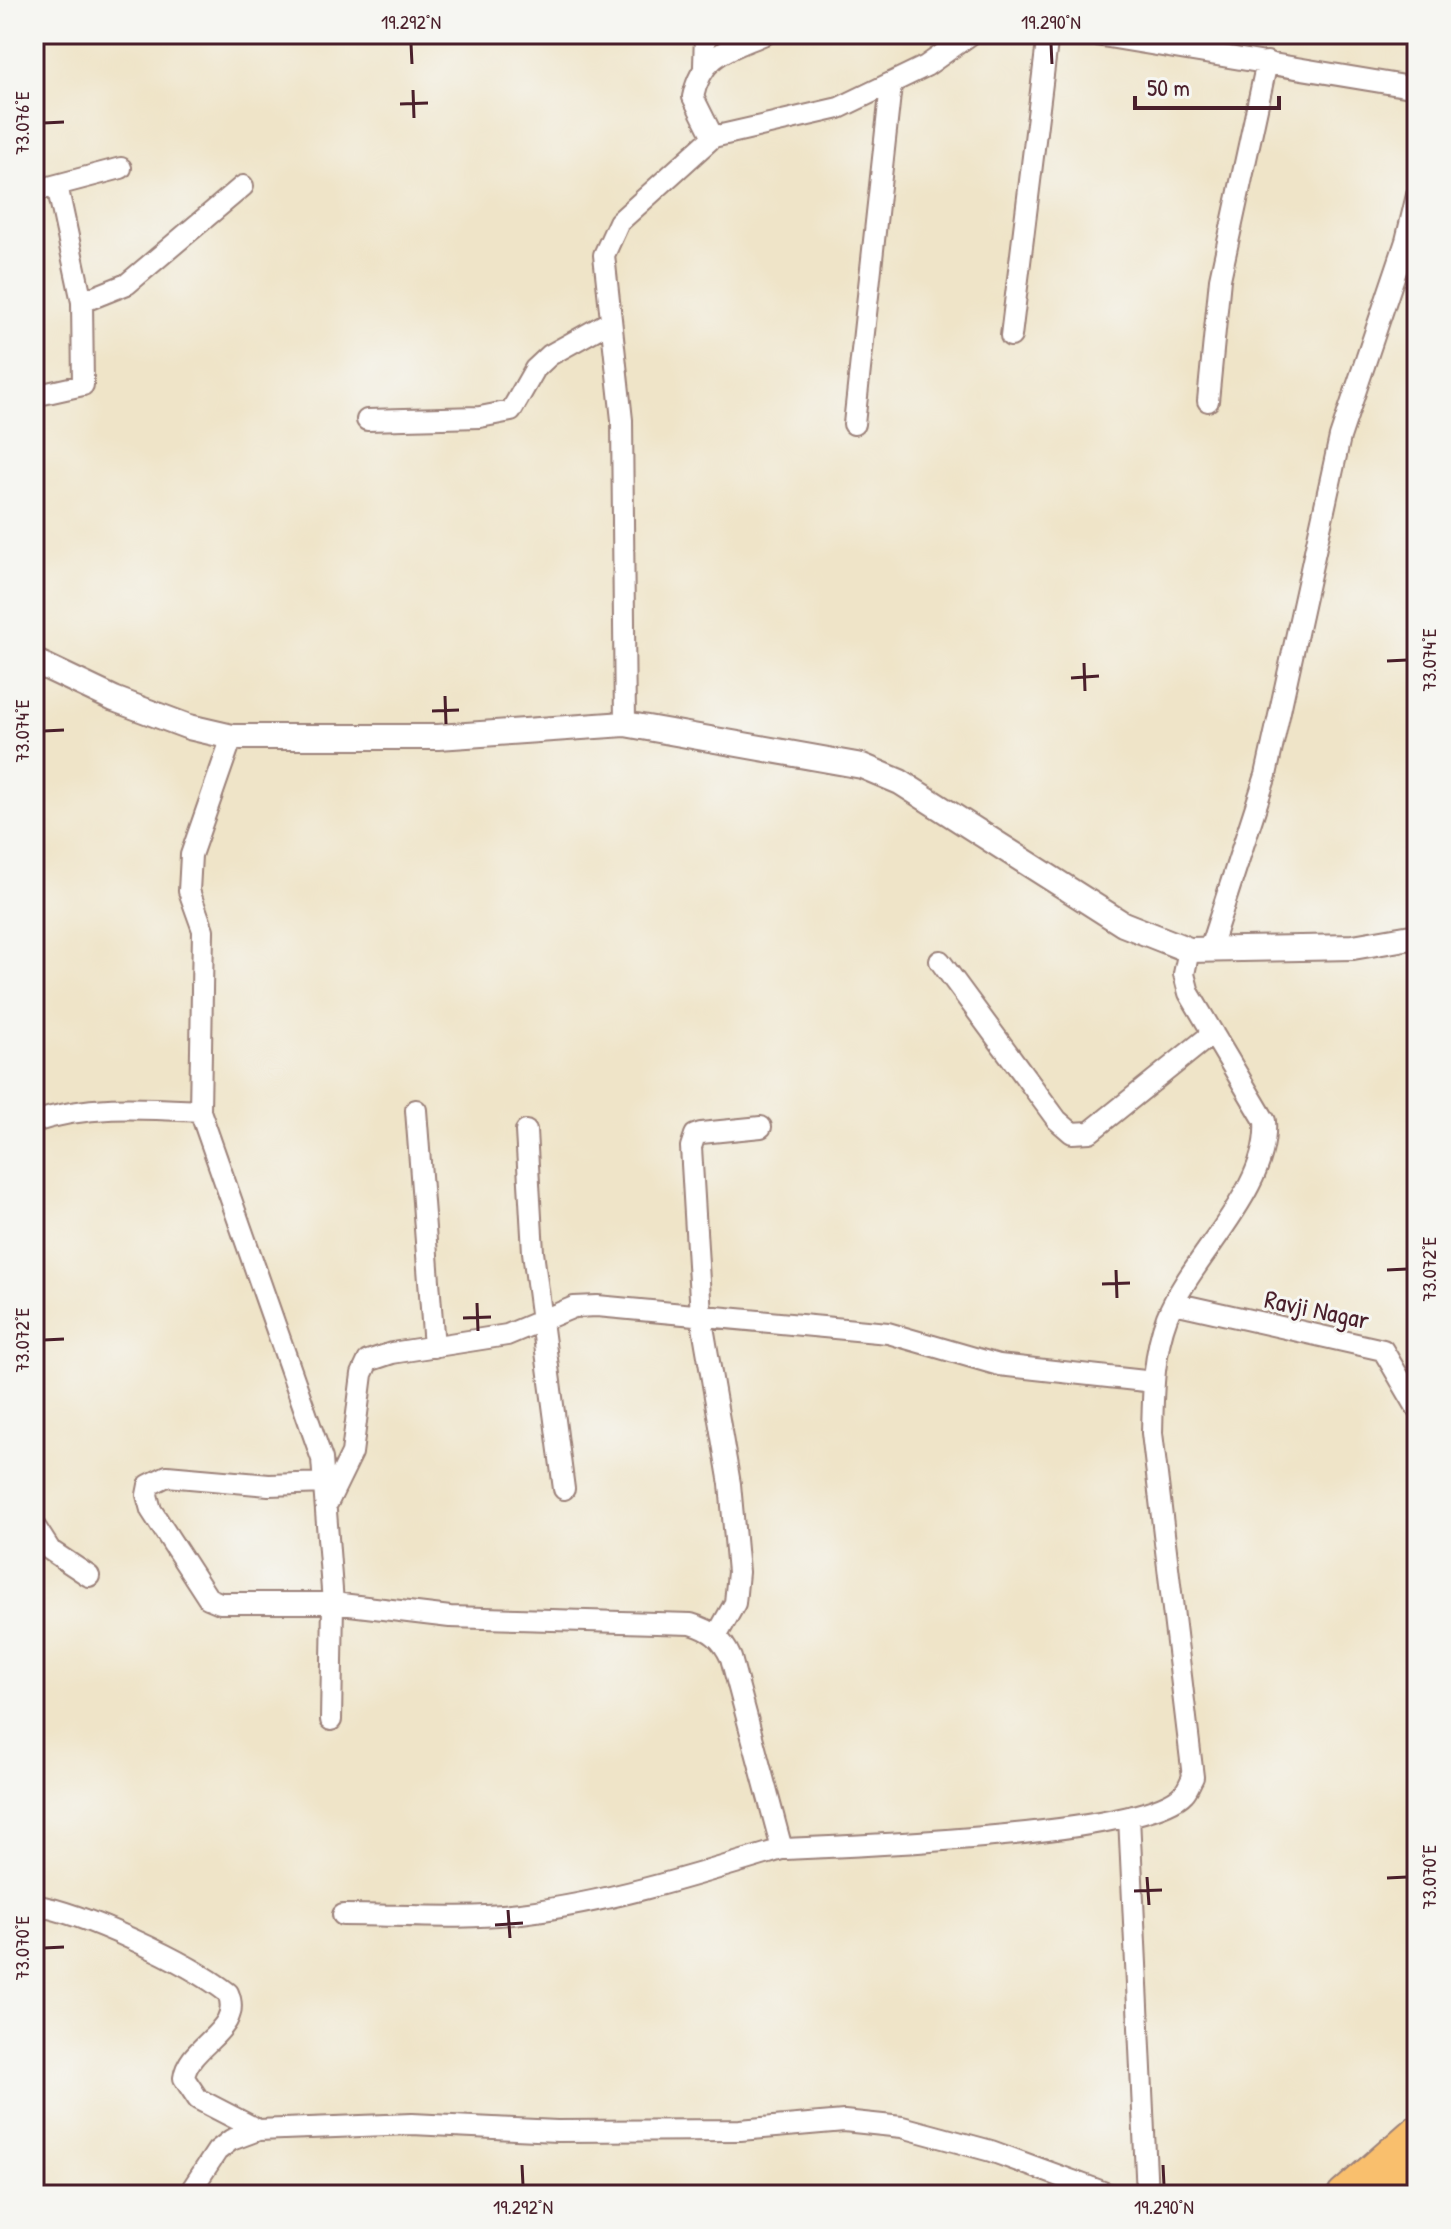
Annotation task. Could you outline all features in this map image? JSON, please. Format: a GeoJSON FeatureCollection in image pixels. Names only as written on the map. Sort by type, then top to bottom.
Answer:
{"type":"FeatureCollection","features":[{"type":"Feature","properties":{"kind":"highway"},"geometry":{"type":"LineString","coordinates":[[1353,2194],[1417,2153]]}},
{"type":"Feature","properties":{"kind":"main road"},"geometry":{"type":"LineString","coordinates":[[1353,2194],[1417,2130]]}},
{"type":"Feature","properties":{"kind":"main road"},"geometry":{"type":"LineString","coordinates":[[1400,2195],[1417,2180]]}},
{"type":"Feature","properties":{"kind":"street"},"geometry":{"type":"LineString","coordinates":[[705,34],[704,66],[693,97],[713,137]]}},
{"type":"Feature","properties":{"kind":"street"},"geometry":{"type":"LineString","coordinates":[[704,66],[720,53],[765,34]]}},
{"type":"Feature","properties":{"kind":"street"},"geometry":{"type":"LineString","coordinates":[[625,724],[622,420],[604,255],[609,237],[619,222],[713,137],[839,108],[891,85],[971,34]]}},
{"type":"Feature","properties":{"kind":"street"},"geometry":{"type":"LineString","coordinates":[[1011,336],[1048,34]]}},
{"type":"Feature","properties":{"kind":"street"},"geometry":{"type":"LineString","coordinates":[[1090,34],[1417,88]]}},
{"type":"Feature","properties":{"kind":"street"},"geometry":{"type":"LineString","coordinates":[[1208,401],[1220,279],[1267,62]]}},
{"type":"Feature","properties":{"kind":"street"},"geometry":{"type":"LineString","coordinates":[[854,424],[891,85]]}},
{"type":"Feature","properties":{"kind":"street"},"geometry":{"type":"LineString","coordinates":[[34,191],[121,168]]}},
{"type":"Feature","properties":{"kind":"street"},"geometry":{"type":"LineString","coordinates":[[34,396],[83,385],[82,302],[57,185]]}},
{"type":"Feature","properties":{"kind":"street"},"geometry":{"type":"LineString","coordinates":[[82,302],[127,284],[243,186]]}},
{"type":"Feature","properties":{"kind":"street"},"geometry":{"type":"LineString","coordinates":[[343,1915],[478,1916],[521,1913],[648,1888],[782,1849],[946,1842],[1129,1817],[1183,1794],[1193,1777],[1194,1763],[1156,1477],[1152,1433],[1154,1382],[1159,1349],[1174,1303],[1244,1194],[1267,1137],[1265,1121],[1189,993],[1184,974],[1199,949],[1266,775],[1340,437],[1406,241],[1417,195]]}},
{"type":"Feature","properties":{"kind":"street"},"geometry":{"type":"LineString","coordinates":[[367,420],[480,417],[511,411],[542,362],[611,321]]}},
{"type":"Feature","properties":{"kind":"street"},"geometry":{"type":"LineString","coordinates":[[34,661],[114,699],[189,727],[232,737],[438,737],[625,724],[862,766],[900,782],[1123,924],[1199,949],[1353,947],[1417,936]]}},
{"type":"Feature","properties":{"kind":"street"},"geometry":{"type":"LineString","coordinates":[[232,737],[191,855],[189,872],[189,891],[203,930],[200,1111],[309,1417],[327,1492],[333,1603],[331,1720]]}},
{"type":"Feature","properties":{"kind":"street"},"geometry":{"type":"LineString","coordinates":[[940,961],[1057,1120],[1072,1133],[1090,1132],[1213,1033]]}},
{"type":"Feature","properties":{"kind":"street"},"geometry":{"type":"LineString","coordinates":[[34,1122],[64,1112],[101,1108],[200,1111]]}},
{"type":"Feature","properties":{"kind":"street"},"geometry":{"type":"LineString","coordinates":[[416,1110],[434,1347]]}},
{"type":"Feature","properties":{"kind":"street"},"geometry":{"type":"LineString","coordinates":[[717,1635],[735,1603],[739,1588],[730,1484],[701,1315],[692,1140],[701,1133],[761,1127]]}},
{"type":"Feature","properties":{"kind":"street"},"geometry":{"type":"LineString","coordinates":[[526,1131],[541,1322],[564,1489]]}},
{"type":"Feature","properties":{"kind":"street","name":"Ravji Nagar"},"geometry":{"type":"LineString","coordinates":[[1174,1303],[1383,1350],[1417,1408]]}},
{"type":"Feature","properties":{"kind":"street"},"geometry":{"type":"LineString","coordinates":[[327,1492],[352,1453],[362,1374],[368,1361],[376,1356],[507,1335],[574,1307],[597,1306],[888,1333],[999,1365],[1154,1382]]}},
{"type":"Feature","properties":{"kind":"street"},"geometry":{"type":"LineString","coordinates":[[327,1492],[167,1476],[149,1485],[147,1495],[151,1510],[208,1598],[220,1603],[333,1603],[450,1617],[691,1624],[717,1635],[731,1658],[782,1849]]}},
{"type":"Feature","properties":{"kind":"street"},"geometry":{"type":"LineString","coordinates":[[34,1525],[50,1550],[89,1576]]}},
{"type":"Feature","properties":{"kind":"street"},"geometry":{"type":"LineString","coordinates":[[1129,1817],[1147,2195]]}},
{"type":"Feature","properties":{"kind":"street"},"geometry":{"type":"LineString","coordinates":[[34,1905],[56,1908],[96,1923],[228,1993],[233,2005],[230,2015],[192,2059],[184,2078],[198,2099],[258,2130]]}},
{"type":"Feature","properties":{"kind":"street"},"geometry":{"type":"LineString","coordinates":[[188,2195],[217,2151],[231,2140],[258,2130],[412,2124],[557,2131],[740,2130],[844,2121],[902,2127],[991,2151],[1111,2195]]}}]}
